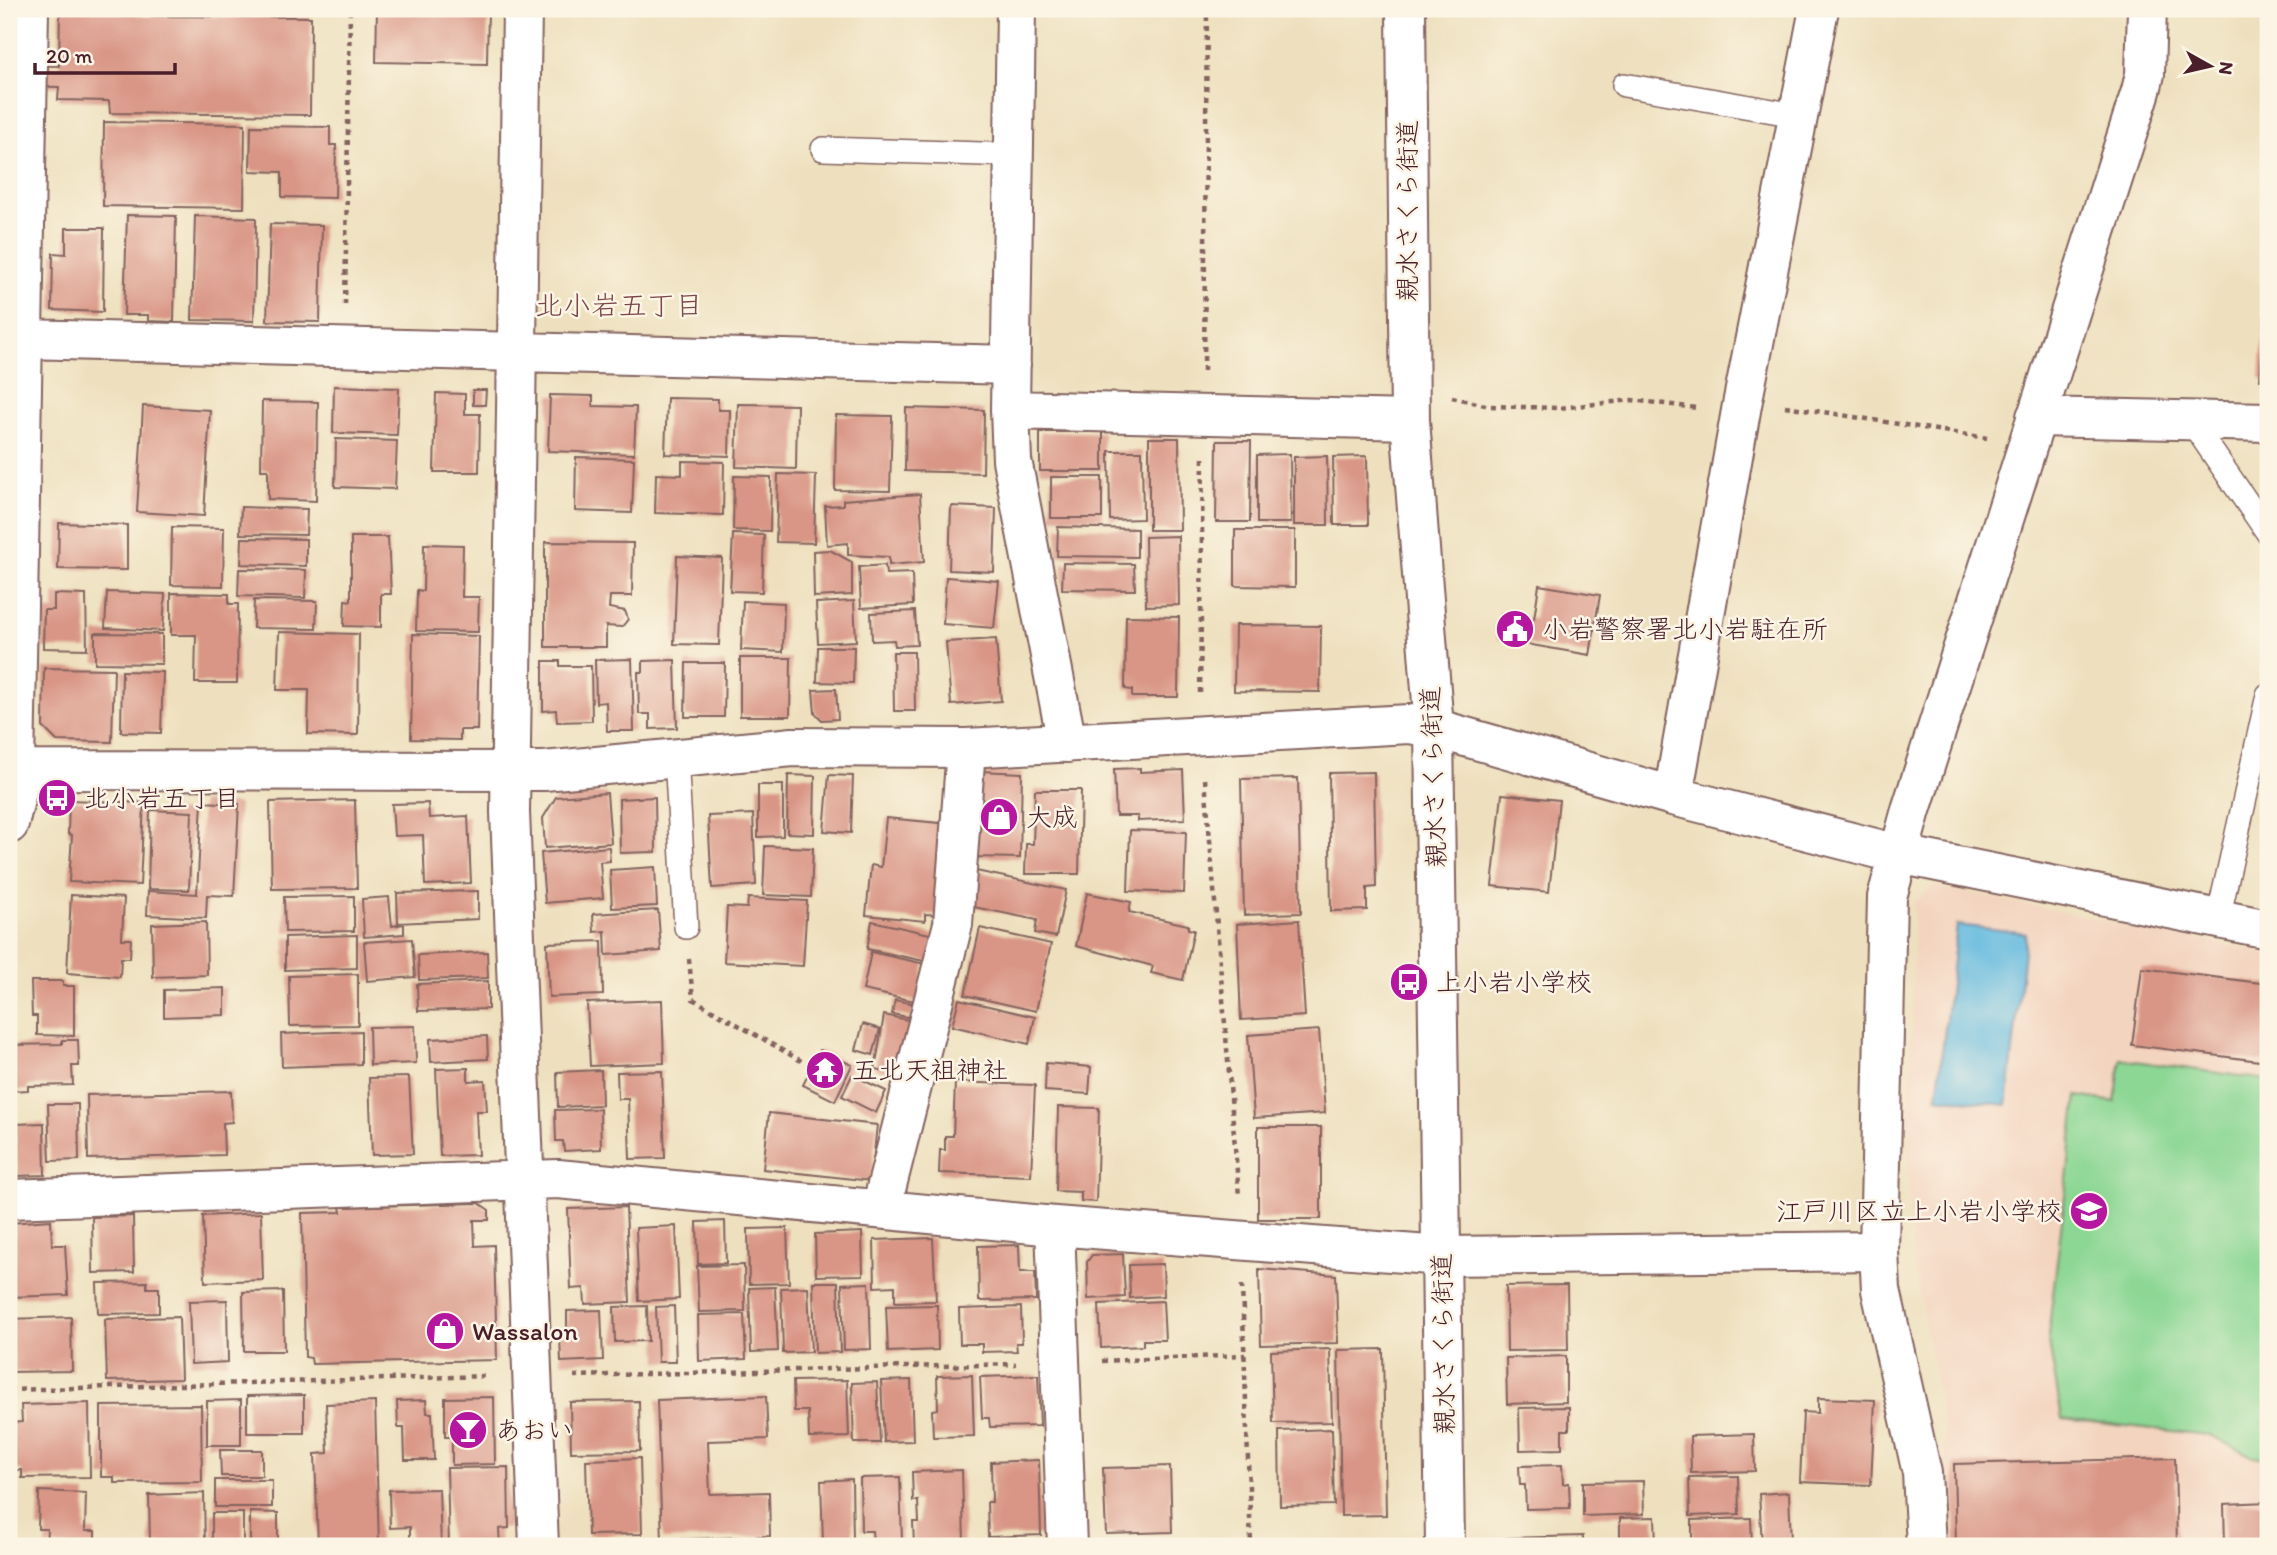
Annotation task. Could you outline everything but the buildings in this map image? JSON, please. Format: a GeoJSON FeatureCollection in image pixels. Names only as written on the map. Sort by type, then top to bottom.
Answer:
{"type":"FeatureCollection","features":[{"type":"Feature","properties":{"kind":"street"},"geometry":{"type":"LineString","coordinates":[[9,824],[15,768],[19,331],[29,9]]}},
{"type":"Feature","properties":{"kind":"street"},"geometry":{"type":"LineString","coordinates":[[522,9],[510,812],[539,1546]]}},
{"type":"Feature","properties":{"kind":"street"},"geometry":{"type":"LineString","coordinates":[[1016,9],[1010,410],[1012,460],[1067,743]]}},
{"type":"Feature","properties":{"kind":"street","name":"親水さくら街道"},"geometry":{"type":"LineString","coordinates":[[1406,9],[1410,419],[1434,728],[1445,1546]]}},
{"type":"Feature","properties":{"kind":"street"},"geometry":{"type":"LineString","coordinates":[[1673,796],[1796,115],[1819,9]]}},
{"type":"Feature","properties":{"kind":"street"},"geometry":{"type":"LineString","coordinates":[[1926,1546],[1922,1473],[1881,1290],[1879,1251],[1887,897],[1898,854],[2035,417],[2141,90],[2145,74],[2147,9]]}},
{"type":"Feature","properties":{"kind":"street"},"geometry":{"type":"LineString","coordinates":[[19,331],[344,347],[1011,365]]}},
{"type":"Feature","properties":{"kind":"street"},"geometry":{"type":"LineString","coordinates":[[1010,410],[1410,419]]}},
{"type":"Feature","properties":{"kind":"street"},"geometry":{"type":"LineString","coordinates":[[2035,417],[2268,422]]}},
{"type":"Feature","properties":{"kind":"street"},"geometry":{"type":"LineString","coordinates":[[15,768],[544,771],[676,756],[793,747],[967,748],[1201,737],[1390,724],[1434,728],[1673,796],[1898,854],[2268,929]]}},
{"type":"Feature","properties":{"kind":"street"},"geometry":{"type":"LineString","coordinates":[[881,1209],[953,924],[967,748]]}},
{"type":"Feature","properties":{"kind":"street"},"geometry":{"type":"LineString","coordinates":[[9,1199],[558,1179],[1055,1226],[1442,1256],[1879,1251]]}},
{"type":"Feature","properties":{"kind":"street"},"geometry":{"type":"LineString","coordinates":[[1055,1226],[1067,1546]]}},
{"type":"Feature","properties":{"kind":"lane"},"geometry":{"type":"LineString","coordinates":[[1624,85],[1796,115]]}},
{"type":"Feature","properties":{"kind":"lane"},"geometry":{"type":"LineString","coordinates":[[823,149],[1015,155]]}},
{"type":"Feature","properties":{"kind":"lane"},"geometry":{"type":"LineString","coordinates":[[2191,421],[2268,533]]}},
{"type":"Feature","properties":{"kind":"lane"},"geometry":{"type":"LineString","coordinates":[[2218,919],[2268,695]]}},
{"type":"Feature","properties":{"kind":"lane"},"geometry":{"type":"LineString","coordinates":[[676,756],[686,927]]}},
{"type":"Feature","properties":{"kind":"path"},"geometry":{"type":"LineString","coordinates":[[344,347],[350,9]]}},
{"type":"Feature","properties":{"kind":"path"},"geometry":{"type":"LineString","coordinates":[[1208,9],[1201,737],[1240,1239],[1251,1546]]}},
{"type":"Feature","properties":{"kind":"path"},"geometry":{"type":"LineString","coordinates":[[2253,556],[2268,579]]}},
{"type":"Feature","properties":{"kind":"path"},"geometry":{"type":"LineString","coordinates":[[686,927],[693,999],[803,1062]]}},
{"type":"Feature","properties":{"kind":"path"},"geometry":{"type":"LineString","coordinates":[[9,1390],[1245,1355]]}},
{"type":"Feature","properties":{"kind":"shaded area","name":"江戸川区立上小岩小学校"},"geometry":{"type":"Polygon","coordinates":[[[1934,886],[2268,953],[2268,1546],[1953,1546],[1943,1423],[1912,1253],[1908,1169],[1914,902],[1934,886]]]}},
{"type":"Feature","properties":{"kind":"green space"},"geometry":{"type":"Polygon","coordinates":[[[2121,1059],[2268,1080],[2268,1459],[2254,1457],[2209,1435],[2062,1419],[2048,1336],[2077,1096],[2115,1102],[2121,1059]]]}},
{"type":"Feature","properties":{"kind":"water"},"geometry":{"type":"Polygon","coordinates":[[[1957,925],[2026,933],[2007,1105],[1937,1097],[1957,925]]]}},
{"type":"Feature","properties":{"kind":"place","name":"小岩警察署北小岩駐在所"},"geometry":{"type":"Point","coordinates":[1515,629]}},
{"type":"Feature","properties":{"kind":"place","name":"北小岩五丁目"},"geometry":{"type":"Point","coordinates":[57,798]}},
{"type":"Feature","properties":{"kind":"place","name":"大成"},"geometry":{"type":"Point","coordinates":[999,817]}},
{"type":"Feature","properties":{"kind":"place","name":"上小岩小学校"},"geometry":{"type":"Point","coordinates":[1409,982]}},
{"type":"Feature","properties":{"kind":"place","name":"五北天祖神社"},"geometry":{"type":"Point","coordinates":[825,1070]}},
{"type":"Feature","properties":{"kind":"place","name":"江戸川区立上小岩小学校"},"geometry":{"type":"Point","coordinates":[2089,1211]}},
{"type":"Feature","properties":{"kind":"place","name":"Wassalon"},"geometry":{"type":"Point","coordinates":[445,1331]}},
{"type":"Feature","properties":{"kind":"place","name":"あおい"},"geometry":{"type":"Point","coordinates":[468,1430]}},
{"type":"Feature","properties":{"kind":"district","name":"北小岩五丁目"},"geometry":{"type":"Point","coordinates":[619,305]}}]}
